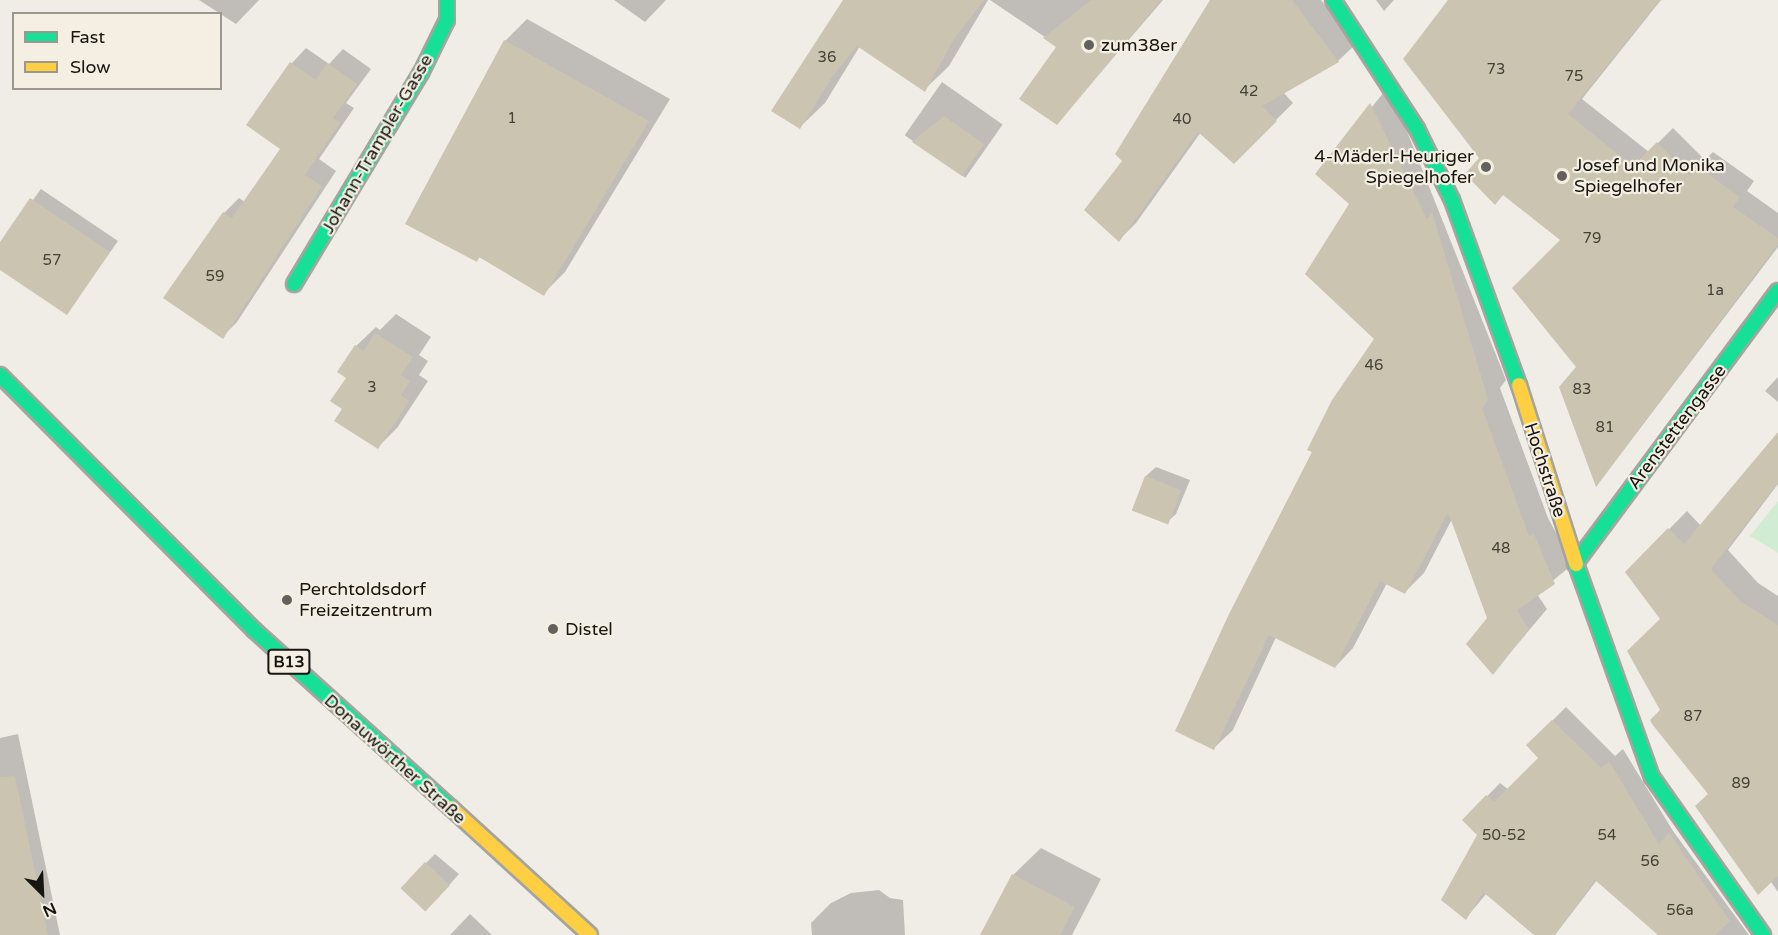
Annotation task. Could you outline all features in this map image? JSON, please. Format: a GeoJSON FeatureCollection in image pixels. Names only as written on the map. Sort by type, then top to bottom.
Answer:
{"type":"FeatureCollection","features":[{"type":"Feature","properties":{"kind":"main road","name":"Johann-Trampler-Gasse"},"geometry":{"type":"LineString","coordinates":[[294,284],[421,73],[447,20],[447,0]]}},
{"type":"Feature","properties":{"kind":"main road","name":"Hochstraße"},"geometry":{"type":"LineString","coordinates":[[1333,0],[1417,129],[1452,200],[1504,339],[1599,638],[1652,777],[1763,935]]}},
{"type":"Feature","properties":{"kind":"main road","name":"Arenstettengasse"},"geometry":{"type":"LineString","coordinates":[[1575,564],[1778,291]]}},
{"type":"Feature","properties":{"kind":"main road","name":"Donauwörther Straße"},"geometry":{"type":"LineString","coordinates":[[0,375],[254,630],[590,935]]}},
{"type":"Feature","properties":{"kind":"green space"},"geometry":{"type":"Polygon","coordinates":[[[1778,501],[1778,553],[1750,536],[1778,501]]]}},
{"type":"Feature","properties":{"kind":"building"},"geometry":{"type":"Polygon","coordinates":[[[843,0],[984,0],[954,39],[925,92],[857,46],[832,77],[800,129],[771,111],[843,0]]]}},
{"type":"Feature","properties":{"kind":"building","name":"zum38er"},"geometry":{"type":"Polygon","coordinates":[[[1091,0],[1161,0],[1057,125],[1019,99],[1056,47],[1043,38],[1091,0]]]}},
{"type":"Feature","properties":{"kind":"building"},"geometry":{"type":"Polygon","coordinates":[[[1210,0],[1292,0],[1339,62],[1262,106],[1277,121],[1234,164],[1198,132],[1119,242],[1084,210],[1122,161],[1115,154],[1210,0]]]}},
{"type":"Feature","properties":{"kind":"building"},"geometry":{"type":"Polygon","coordinates":[[[1448,0],[1660,0],[1568,114],[1633,166],[1657,142],[1690,176],[1697,166],[1740,197],[1733,207],[1778,238],[1778,244],[1596,487],[1559,387],[1576,367],[1512,288],[1560,240],[1503,195],[1495,205],[1465,174],[1479,158],[1403,59],[1448,0]]]}},
{"type":"Feature","properties":{"kind":"building"},"geometry":{"type":"Polygon","coordinates":[[[504,40],[649,121],[544,296],[479,257],[477,262],[405,224],[504,40]]]}},
{"type":"Feature","properties":{"kind":"building"},"geometry":{"type":"Polygon","coordinates":[[[290,62],[316,80],[327,63],[357,84],[333,118],[340,123],[305,175],[322,186],[223,339],[163,298],[223,212],[232,218],[280,149],[246,125],[290,62]]]}},
{"type":"Feature","properties":{"kind":"building"},"geometry":{"type":"Polygon","coordinates":[[[1370,103],[1427,219],[1432,212],[1488,399],[1482,408],[1529,536],[1534,534],[1555,584],[1517,610],[1529,629],[1493,675],[1466,644],[1487,618],[1448,512],[1405,594],[1380,581],[1335,668],[1269,635],[1214,750],[1175,731],[1229,614],[1312,452],[1307,450],[1332,400],[1374,339],[1305,274],[1349,204],[1315,174],[1370,103]]]}},
{"type":"Feature","properties":{"kind":"building"},"geometry":{"type":"Polygon","coordinates":[[[944,116],[984,144],[962,176],[912,142],[944,116]]]}},
{"type":"Feature","properties":{"kind":"building"},"geometry":{"type":"Polygon","coordinates":[[[30,198],[110,252],[67,315],[0,270],[0,242],[30,198]]]}},
{"type":"Feature","properties":{"kind":"building"},"geometry":{"type":"Polygon","coordinates":[[[375,333],[413,357],[401,375],[410,381],[401,395],[409,401],[378,449],[334,421],[342,409],[330,401],[346,378],[337,372],[355,345],[364,351],[375,333]]]}},
{"type":"Feature","properties":{"kind":"building"},"geometry":{"type":"Polygon","coordinates":[[[1778,432],[1778,483],[1711,569],[1740,601],[1778,625],[1778,876],[1758,895],[1695,806],[1708,794],[1650,720],[1660,710],[1627,651],[1660,619],[1625,572],[1668,528],[1684,544],[1778,432]]]}},
{"type":"Feature","properties":{"kind":"building"},"geometry":{"type":"Polygon","coordinates":[[[1145,476],[1181,490],[1168,525],[1132,511],[1145,476]]]}},
{"type":"Feature","properties":{"kind":"building"},"geometry":{"type":"Polygon","coordinates":[[[1552,720],[1601,768],[1609,761],[1659,844],[1669,833],[1730,921],[1715,935],[1658,935],[1595,880],[1555,935],[1534,935],[1483,892],[1466,920],[1441,900],[1477,835],[1462,820],[1486,795],[1494,802],[1538,758],[1526,745],[1552,720]]]}},
{"type":"Feature","properties":{"kind":"building"},"geometry":{"type":"Polygon","coordinates":[[[15,776],[48,935],[0,935],[0,777],[15,776]]]}},
{"type":"Feature","properties":{"kind":"building"},"geometry":{"type":"Polygon","coordinates":[[[425,862],[450,885],[425,912],[400,888],[425,862]]]}},
{"type":"Feature","properties":{"kind":"building"},"geometry":{"type":"Polygon","coordinates":[[[1012,874],[1075,907],[1060,935],[980,935],[1012,874]]]}},
{"type":"Feature","properties":{"kind":"traffic: fast"},"geometry":{"type":"LineString","coordinates":[[294,284],[421,73],[447,20],[447,0]]}},
{"type":"Feature","properties":{"kind":"traffic: fast"},"geometry":{"type":"LineString","coordinates":[[1333,0],[1417,129],[1452,200],[1519,385]]}},
{"type":"Feature","properties":{"kind":"traffic: fast"},"geometry":{"type":"LineString","coordinates":[[1575,564],[1778,291]]}},
{"type":"Feature","properties":{"kind":"traffic: fast"},"geometry":{"type":"LineString","coordinates":[[0,375],[254,630],[451,808]]}},
{"type":"Feature","properties":{"kind":"traffic: fast"},"geometry":{"type":"LineString","coordinates":[[1576,564],[1652,777],[1763,935]]}},
{"type":"Feature","properties":{"kind":"traffic: slow"},"geometry":{"type":"LineString","coordinates":[[1519,385],[1576,564]]}},
{"type":"Feature","properties":{"kind":"traffic: slow"},"geometry":{"type":"LineString","coordinates":[[451,808],[590,935]]}},
{"type":"Feature","properties":{"kind":"place","name":"zum38er"},"geometry":{"type":"Point","coordinates":[1089,45]}},
{"type":"Feature","properties":{"kind":"place","name":"4-Mäderl-Heuriger Spiegelhofer"},"geometry":{"type":"Point","coordinates":[1486,167]}},
{"type":"Feature","properties":{"kind":"place","name":"Josef und Monika Spiegelhofer"},"geometry":{"type":"Point","coordinates":[1562,176]}},
{"type":"Feature","properties":{"kind":"place","name":"Perchtoldsdorf Freizeitzentrum"},"geometry":{"type":"Point","coordinates":[287,600]}},
{"type":"Feature","properties":{"kind":"place","name":"Distel"},"geometry":{"type":"Point","coordinates":[553,629]}}]}
